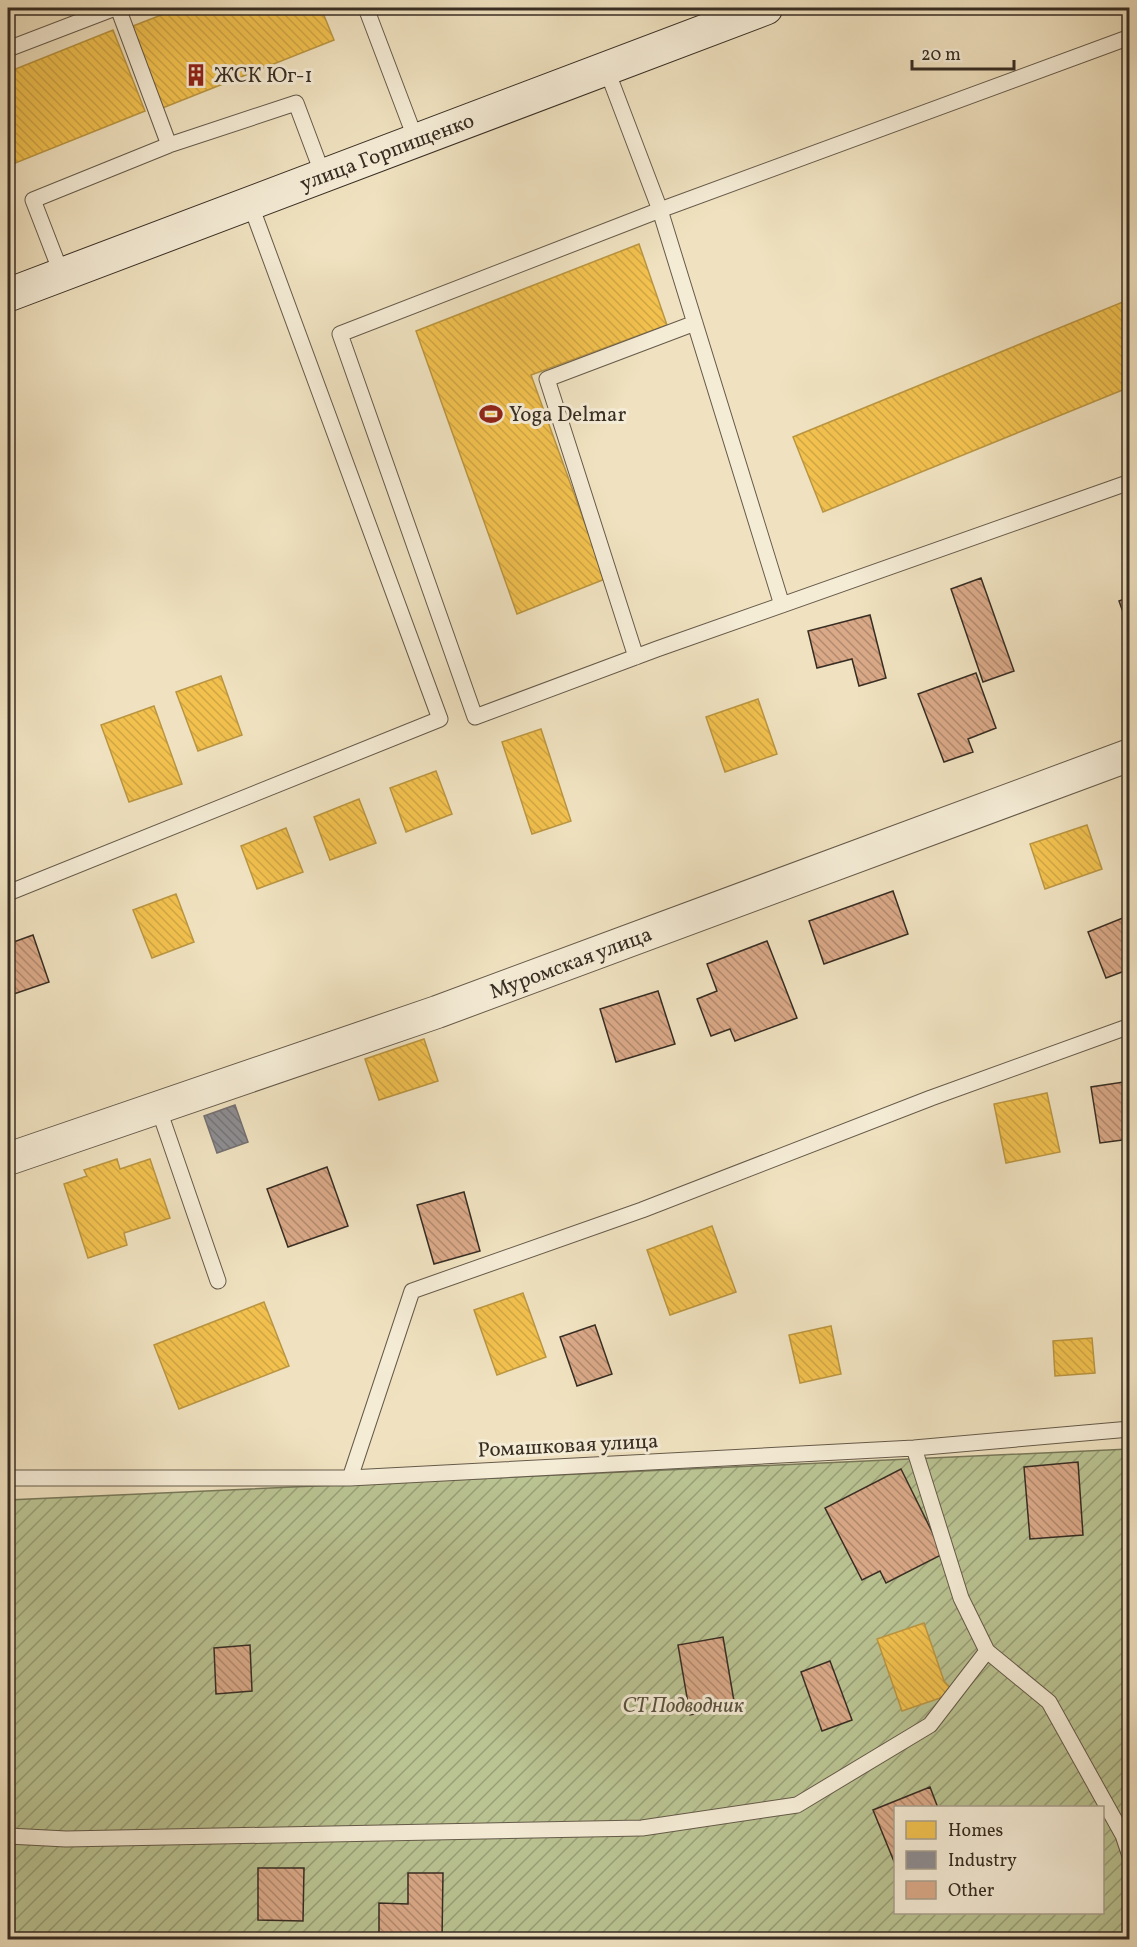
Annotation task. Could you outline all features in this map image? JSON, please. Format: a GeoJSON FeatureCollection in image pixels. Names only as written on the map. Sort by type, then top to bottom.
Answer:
{"type":"FeatureCollection","features":[{"type":"Feature","properties":{"kind":"main road","name":"улица Горпищенко"},"geometry":{"type":"LineString","coordinates":[[8,295],[766,8]]}},
{"type":"Feature","properties":{"kind":"street","name":"Муромская улица"},"geometry":{"type":"LineString","coordinates":[[8,1159],[437,1012],[1130,755]]}},
{"type":"Feature","properties":{"kind":"lane"},"geometry":{"type":"LineString","coordinates":[[8,49],[117,8],[169,145]]}},
{"type":"Feature","properties":{"kind":"lane"},"geometry":{"type":"LineString","coordinates":[[366,8],[417,140]]}},
{"type":"Feature","properties":{"kind":"lane"},"geometry":{"type":"LineString","coordinates":[[1129,40],[660,210],[340,334],[475,717],[636,657],[1130,482]]}},
{"type":"Feature","properties":{"kind":"lane"},"geometry":{"type":"LineString","coordinates":[[606,68],[660,210],[782,605]]}},
{"type":"Feature","properties":{"kind":"lane"},"geometry":{"type":"LineString","coordinates":[[63,274],[33,200],[169,145],[296,103],[323,175]]}},
{"type":"Feature","properties":{"kind":"lane"},"geometry":{"type":"LineString","coordinates":[[8,893],[440,719],[250,203]]}},
{"type":"Feature","properties":{"kind":"lane"},"geometry":{"type":"LineString","coordinates":[[636,657],[547,379],[695,323]]}},
{"type":"Feature","properties":{"kind":"lane"},"geometry":{"type":"LineString","coordinates":[[350,1478],[412,1291],[642,1210],[931,1098],[1130,1026]]}},
{"type":"Feature","properties":{"kind":"lane"},"geometry":{"type":"LineString","coordinates":[[158,1107],[218,1281]]}},
{"type":"Feature","properties":{"kind":"lane","name":"Ромашковая улица"},"geometry":{"type":"LineString","coordinates":[[8,1478],[350,1478],[914,1448],[1130,1429]]}},
{"type":"Feature","properties":{"kind":"lane"},"geometry":{"type":"LineString","coordinates":[[914,1448],[961,1598],[987,1651],[1049,1702],[1126,1832],[1130,1856]]}},
{"type":"Feature","properties":{"kind":"lane"},"geometry":{"type":"LineString","coordinates":[[8,1836],[78,1839],[642,1828],[797,1805],[930,1725],[987,1651]]}},
{"type":"Feature","properties":{"kind":"green space","name":"СТ Подводник"},"geometry":{"type":"Polygon","coordinates":[[[1129,1449],[1129,1939],[8,1939],[8,1500],[1129,1449]]]}},
{"type":"Feature","properties":{"kind":"building: Homes","name":"ЖСК Юг-1"},"geometry":{"type":"Polygon","coordinates":[[[179,8],[321,8],[334,40],[160,109],[128,28],[179,8]]]}},
{"type":"Feature","properties":{"kind":"building: Homes"},"geometry":{"type":"Polygon","coordinates":[[[113,30],[145,111],[8,166],[8,72],[113,30]]]}},
{"type":"Feature","properties":{"kind":"building: Homes"},"geometry":{"type":"Polygon","coordinates":[[[639,244],[667,325],[531,375],[605,579],[517,614],[416,331],[639,244]]]}},
{"type":"Feature","properties":{"kind":"building: Homes"},"geometry":{"type":"Polygon","coordinates":[[[1130,299],[1130,387],[823,512],[793,437],[1130,299]]]}},
{"type":"Feature","properties":{"kind":"building: Homes"},"geometry":{"type":"Polygon","coordinates":[[[221,676],[242,735],[198,751],[176,692],[221,676]]]}},
{"type":"Feature","properties":{"kind":"building: Homes"},"geometry":{"type":"Polygon","coordinates":[[[758,699],[777,754],[725,772],[706,717],[758,699]]]}},
{"type":"Feature","properties":{"kind":"building: Homes"},"geometry":{"type":"Polygon","coordinates":[[[154,706],[182,784],[129,802],[101,725],[154,706]]]}},
{"type":"Feature","properties":{"kind":"building: Homes"},"geometry":{"type":"Polygon","coordinates":[[[541,729],[571,821],[532,834],[502,742],[541,729]]]}},
{"type":"Feature","properties":{"kind":"building: Homes"},"geometry":{"type":"Polygon","coordinates":[[[436,771],[452,814],[406,832],[390,788],[436,771]]]}},
{"type":"Feature","properties":{"kind":"building: Homes"},"geometry":{"type":"Polygon","coordinates":[[[359,799],[376,843],[330,860],[314,817],[359,799]]]}},
{"type":"Feature","properties":{"kind":"building: Homes"},"geometry":{"type":"Polygon","coordinates":[[[1087,825],[1102,869],[1045,889],[1030,844],[1087,825]]]}},
{"type":"Feature","properties":{"kind":"building: Homes"},"geometry":{"type":"Polygon","coordinates":[[[286,828],[303,872],[257,889],[241,846],[286,828]]]}},
{"type":"Feature","properties":{"kind":"building: Homes"},"geometry":{"type":"Polygon","coordinates":[[[176,894],[194,942],[152,958],[133,910],[176,894]]]}},
{"type":"Feature","properties":{"kind":"building: Homes"},"geometry":{"type":"Polygon","coordinates":[[[424,1039],[438,1081],[379,1100],[365,1059],[424,1039]]]}},
{"type":"Feature","properties":{"kind":"building: Homes"},"geometry":{"type":"Polygon","coordinates":[[[1047,1093],[1060,1152],[1006,1163],[994,1104],[1047,1093]]]}},
{"type":"Feature","properties":{"kind":"building: Homes"},"geometry":{"type":"Polygon","coordinates":[[[117,1159],[120,1169],[150,1159],[170,1218],[124,1233],[127,1245],[88,1258],[64,1184],[87,1176],[84,1170],[117,1159]]]}},
{"type":"Feature","properties":{"kind":"building: Homes"},"geometry":{"type":"Polygon","coordinates":[[[712,1226],[736,1292],[670,1315],[647,1250],[712,1226]]]}},
{"type":"Feature","properties":{"kind":"building: Homes"},"geometry":{"type":"Polygon","coordinates":[[[523,1293],[546,1357],[497,1375],[474,1310],[523,1293]]]}},
{"type":"Feature","properties":{"kind":"building: Homes"},"geometry":{"type":"Polygon","coordinates":[[[264,1302],[289,1366],[179,1409],[154,1345],[264,1302]]]}},
{"type":"Feature","properties":{"kind":"building: Homes"},"geometry":{"type":"Polygon","coordinates":[[[831,1326],[841,1374],[800,1383],[789,1335],[831,1326]]]}},
{"type":"Feature","properties":{"kind":"building: Homes"},"geometry":{"type":"Polygon","coordinates":[[[1092,1338],[1095,1373],[1055,1376],[1053,1341],[1092,1338]]]}},
{"type":"Feature","properties":{"kind":"building: Homes"},"geometry":{"type":"Polygon","coordinates":[[[924,1623],[944,1681],[955,1693],[902,1711],[877,1639],[924,1623]]]}},
{"type":"Feature","properties":{"kind":"building: Industry"},"geometry":{"type":"Polygon","coordinates":[[[235,1105],[248,1142],[217,1153],[204,1116],[235,1105]]]}},
{"type":"Feature","properties":{"kind":"building: Other"},"geometry":{"type":"Polygon","coordinates":[[[981,578],[1014,671],[983,682],[951,589],[981,578]]]}},
{"type":"Feature","properties":{"kind":"building: Other"},"geometry":{"type":"Polygon","coordinates":[[[1130,597],[1130,632],[1119,601],[1130,597]]]}},
{"type":"Feature","properties":{"kind":"building: Other"},"geometry":{"type":"Polygon","coordinates":[[[870,615],[886,678],[859,686],[852,659],[817,668],[808,631],[870,615]]]}},
{"type":"Feature","properties":{"kind":"building: Other"},"geometry":{"type":"Polygon","coordinates":[[[976,673],[996,728],[968,739],[973,752],[944,762],[918,694],[976,673]]]}},
{"type":"Feature","properties":{"kind":"building: Other"},"geometry":{"type":"Polygon","coordinates":[[[893,891],[908,934],[824,964],[809,921],[893,891]]]}},
{"type":"Feature","properties":{"kind":"building: Other"},"geometry":{"type":"Polygon","coordinates":[[[1130,915],[1130,969],[1106,978],[1088,932],[1130,915]]]}},
{"type":"Feature","properties":{"kind":"building: Other"},"geometry":{"type":"Polygon","coordinates":[[[33,935],[49,982],[8,996],[8,944],[33,935]]]}},
{"type":"Feature","properties":{"kind":"building: Other"},"geometry":{"type":"Polygon","coordinates":[[[767,941],[797,1018],[735,1041],[730,1029],[711,1036],[697,999],[717,991],[707,964],[767,941]]]}},
{"type":"Feature","properties":{"kind":"building: Other"},"geometry":{"type":"Polygon","coordinates":[[[658,991],[675,1044],[616,1062],[600,1009],[658,991]]]}},
{"type":"Feature","properties":{"kind":"building: Other"},"geometry":{"type":"Polygon","coordinates":[[[1130,1081],[1130,1139],[1100,1143],[1091,1087],[1130,1081]]]}},
{"type":"Feature","properties":{"kind":"building: Other"},"geometry":{"type":"Polygon","coordinates":[[[327,1167],[348,1226],[288,1247],[267,1189],[327,1167]]]}},
{"type":"Feature","properties":{"kind":"building: Other"},"geometry":{"type":"Polygon","coordinates":[[[464,1192],[480,1251],[434,1264],[417,1205],[464,1192]]]}},
{"type":"Feature","properties":{"kind":"building: Other"},"geometry":{"type":"Polygon","coordinates":[[[595,1325],[612,1374],[577,1386],[560,1337],[595,1325]]]}},
{"type":"Feature","properties":{"kind":"building: Other"},"geometry":{"type":"Polygon","coordinates":[[[1078,1462],[1083,1535],[1030,1539],[1024,1467],[1078,1462]]]}},
{"type":"Feature","properties":{"kind":"building: Other"},"geometry":{"type":"Polygon","coordinates":[[[901,1469],[943,1554],[886,1583],[880,1571],[862,1580],[825,1508],[901,1469]]]}},
{"type":"Feature","properties":{"kind":"building: Other"},"geometry":{"type":"Polygon","coordinates":[[[723,1637],[735,1707],[690,1715],[678,1645],[723,1637]]]}},
{"type":"Feature","properties":{"kind":"building: Other"},"geometry":{"type":"Polygon","coordinates":[[[250,1645],[252,1691],[216,1694],[214,1648],[250,1645]]]}},
{"type":"Feature","properties":{"kind":"building: Other"},"geometry":{"type":"Polygon","coordinates":[[[830,1661],[852,1720],[822,1731],[801,1672],[830,1661]]]}},
{"type":"Feature","properties":{"kind":"building: Other"},"geometry":{"type":"Polygon","coordinates":[[[930,1787],[937,1806],[894,1806],[894,1862],[873,1810],[930,1787]]]}},
{"type":"Feature","properties":{"kind":"building: Other"},"geometry":{"type":"Polygon","coordinates":[[[258,1868],[304,1868],[303,1921],[258,1920],[258,1868]]]}},
{"type":"Feature","properties":{"kind":"building: Other"},"geometry":{"type":"Polygon","coordinates":[[[408,1873],[443,1873],[442,1940],[379,1940],[379,1903],[408,1904],[408,1873]]]}},
{"type":"Feature","properties":{"kind":"place","name":"ЖСК Юг-1"},"geometry":{"type":"Point","coordinates":[196,75]}},
{"type":"Feature","properties":{"kind":"place","name":"Yoga Delmar"},"geometry":{"type":"Point","coordinates":[491,414]}}]}
